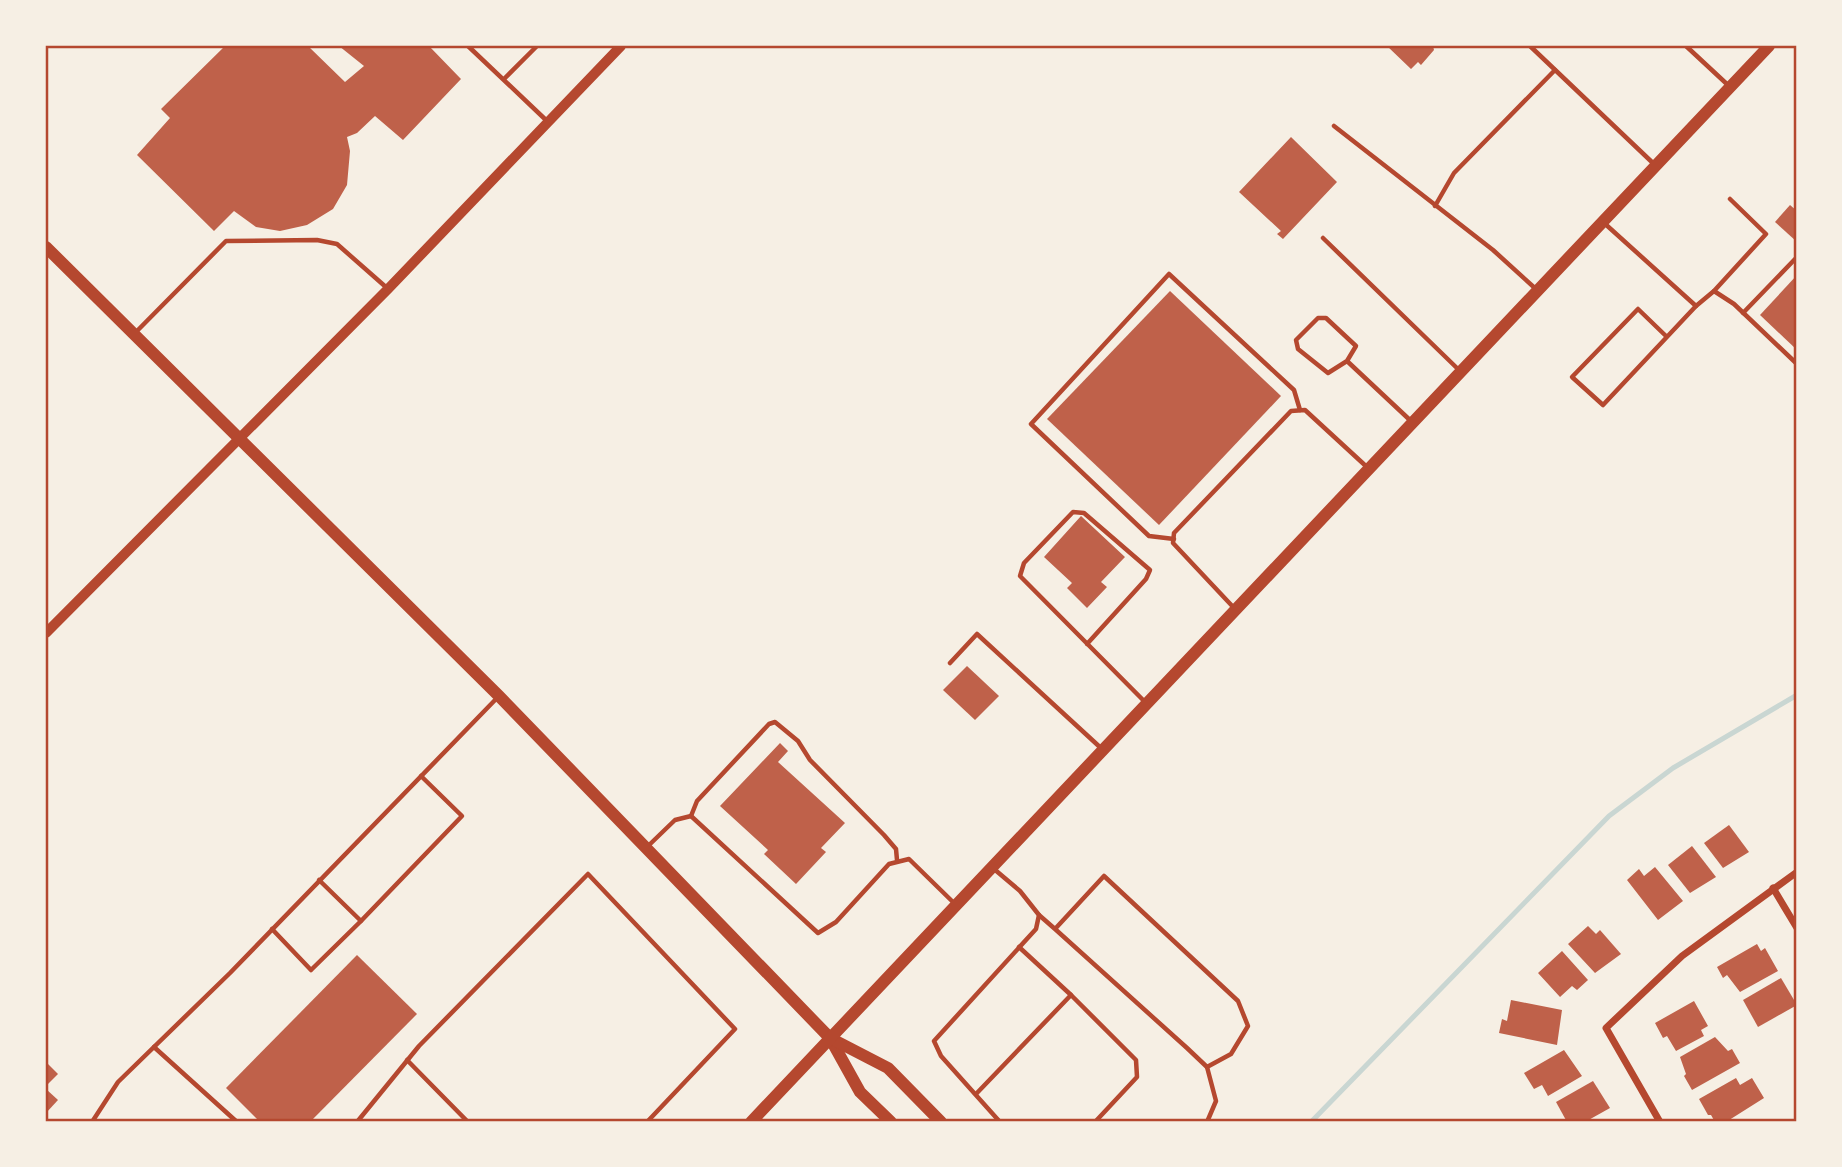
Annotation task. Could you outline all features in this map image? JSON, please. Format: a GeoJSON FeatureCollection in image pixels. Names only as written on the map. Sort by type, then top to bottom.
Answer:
{"type":"FeatureCollection","features":[{"type":"Feature","properties":{"kind":"main road"},"geometry":{"type":"LineString","coordinates":[[751,1122],[1769,46]]}},
{"type":"Feature","properties":{"kind":"main road"},"geometry":{"type":"LineString","coordinates":[[46,247],[499,696],[647,848],[830,1038],[860,1092],[891,1122]]}},
{"type":"Feature","properties":{"kind":"main road"},"geometry":{"type":"LineString","coordinates":[[830,1038],[888,1068],[941,1122]]}},
{"type":"Feature","properties":{"kind":"street"},"geometry":{"type":"LineString","coordinates":[[46,633],[388,289],[621,46]]}},
{"type":"Feature","properties":{"kind":"street"},"geometry":{"type":"LineString","coordinates":[[1660,1122],[1606,1028],[1682,956],[1797,872]]}},
{"type":"Feature","properties":{"kind":"street"},"geometry":{"type":"LineString","coordinates":[[1773,888],[1797,928]]}},
{"type":"Feature","properties":{"kind":"lane"},"geometry":{"type":"LineString","coordinates":[[468,46],[548,122]]}},
{"type":"Feature","properties":{"kind":"lane"},"geometry":{"type":"LineString","coordinates":[[504,79],[537,46]]}},
{"type":"Feature","properties":{"kind":"lane"},"geometry":{"type":"LineString","coordinates":[[1530,46],[1656,165]]}},
{"type":"Feature","properties":{"kind":"lane"},"geometry":{"type":"LineString","coordinates":[[1686,46],[1730,86]]}},
{"type":"Feature","properties":{"kind":"lane"},"geometry":{"type":"LineString","coordinates":[[1435,206],[1454,173],[1555,70]]}},
{"type":"Feature","properties":{"kind":"lane"},"geometry":{"type":"LineString","coordinates":[[1334,126],[1493,250],[1537,290]]}},
{"type":"Feature","properties":{"kind":"lane"},"geometry":{"type":"LineString","coordinates":[[1667,337],[1638,309],[1573,377],[1604,405],[1766,234],[1730,199]]}},
{"type":"Feature","properties":{"kind":"lane"},"geometry":{"type":"LineString","coordinates":[[1602,222],[1696,306]]}},
{"type":"Feature","properties":{"kind":"lane"},"geometry":{"type":"LineString","coordinates":[[1323,238],[1460,372]]}},
{"type":"Feature","properties":{"kind":"lane"},"geometry":{"type":"LineString","coordinates":[[134,334],[226,241],[317,240],[337,244],[388,289]]}},
{"type":"Feature","properties":{"kind":"lane"},"geometry":{"type":"LineString","coordinates":[[1743,313],[1797,257]]}},
{"type":"Feature","properties":{"kind":"lane"},"geometry":{"type":"LineString","coordinates":[[1174,539],[1150,536],[1031,424],[1169,274],[1294,390],[1300,410]]}},
{"type":"Feature","properties":{"kind":"lane"},"geometry":{"type":"LineString","coordinates":[[1714,291],[1743,313],[1797,364]]}},
{"type":"Feature","properties":{"kind":"lane"},"geometry":{"type":"LineString","coordinates":[[1318,318],[1326,318],[1356,346],[1347,361],[1328,373],[1298,349],[1296,340],[1318,318]]}},
{"type":"Feature","properties":{"kind":"lane"},"geometry":{"type":"LineString","coordinates":[[1347,361],[1413,422]]}},
{"type":"Feature","properties":{"kind":"lane"},"geometry":{"type":"LineString","coordinates":[[1236,609],[1173,543],[1174,533],[1292,411],[1306,410],[1368,469]]}},
{"type":"Feature","properties":{"kind":"lane"},"geometry":{"type":"LineString","coordinates":[[1087,644],[1146,579],[1150,570],[1084,513],[1073,512],[1024,563],[1020,576],[1087,644],[1147,703]]}},
{"type":"Feature","properties":{"kind":"lane"},"geometry":{"type":"LineString","coordinates":[[950,663],[977,634],[1103,750]]}},
{"type":"Feature","properties":{"kind":"lane"},"geometry":{"type":"LineString","coordinates":[[92,1122],[118,1082],[272,929],[499,696]]}},
{"type":"Feature","properties":{"kind":"lane"},"geometry":{"type":"LineString","coordinates":[[691,816],[697,801],[769,724],[775,722],[798,741],[810,760],[884,835],[896,849],[897,860]]}},
{"type":"Feature","properties":{"kind":"lane"},"geometry":{"type":"LineString","coordinates":[[272,929],[311,970],[361,921],[462,816],[421,776]]}},
{"type":"Feature","properties":{"kind":"lane"},"geometry":{"type":"LineString","coordinates":[[647,848],[675,821],[691,816]]}},
{"type":"Feature","properties":{"kind":"lane"},"geometry":{"type":"LineString","coordinates":[[691,816],[818,933],[836,922],[889,864],[897,860],[909,859],[956,905]]}},
{"type":"Feature","properties":{"kind":"lane"},"geometry":{"type":"LineString","coordinates":[[992,867],[1020,891],[1039,915],[1206,1067],[1216,1101],[1207,1122]]}},
{"type":"Feature","properties":{"kind":"lane"},"geometry":{"type":"LineString","coordinates":[[357,1122],[407,1060],[588,874],[735,1029],[647,1122]]}},
{"type":"Feature","properties":{"kind":"lane"},"geometry":{"type":"LineString","coordinates":[[1055,929],[1104,876],[1238,1001],[1248,1026],[1231,1054],[1206,1067]]}},
{"type":"Feature","properties":{"kind":"lane"},"geometry":{"type":"LineString","coordinates":[[319,880],[361,921]]}},
{"type":"Feature","properties":{"kind":"lane"},"geometry":{"type":"LineString","coordinates":[[1000,1122],[941,1056],[934,1041],[1036,929],[1039,915]]}},
{"type":"Feature","properties":{"kind":"lane"},"geometry":{"type":"LineString","coordinates":[[1019,947],[1136,1060],[1137,1077],[1095,1122]]}},
{"type":"Feature","properties":{"kind":"lane"},"geometry":{"type":"LineString","coordinates":[[975,1094],[1071,995]]}},
{"type":"Feature","properties":{"kind":"lane"},"geometry":{"type":"LineString","coordinates":[[155,1047],[237,1122]]}},
{"type":"Feature","properties":{"kind":"lane"},"geometry":{"type":"LineString","coordinates":[[407,1060],[468,1122]]}},
{"type":"Feature","properties":{"kind":"building"},"geometry":{"type":"Polygon","coordinates":[[[225,46],[308,46],[345,82],[364,66],[339,46],[429,46],[461,79],[403,140],[375,116],[357,133],[347,137],[350,151],[347,185],[333,209],[307,225],[280,231],[256,227],[234,211],[214,231],[137,155],[170,118],[161,109],[225,46]]]}},
{"type":"Feature","properties":{"kind":"building"},"geometry":{"type":"Polygon","coordinates":[[[1387,46],[1433,46],[1434,50],[1421,65],[1418,62],[1411,69],[1387,46]]]}},
{"type":"Feature","properties":{"kind":"building"},"geometry":{"type":"Polygon","coordinates":[[[1291,137],[1337,182],[1283,239],[1277,234],[1281,231],[1239,192],[1291,137]]]}},
{"type":"Feature","properties":{"kind":"building"},"geometry":{"type":"Polygon","coordinates":[[[1790,205],[1797,211],[1797,242],[1775,222],[1790,205]]]}},
{"type":"Feature","properties":{"kind":"building"},"geometry":{"type":"Polygon","coordinates":[[[1797,275],[1797,350],[1760,315],[1797,275]]]}},
{"type":"Feature","properties":{"kind":"building"},"geometry":{"type":"Polygon","coordinates":[[[1170,291],[1281,396],[1159,525],[1047,419],[1170,291]]]}},
{"type":"Feature","properties":{"kind":"building"},"geometry":{"type":"Polygon","coordinates":[[[1081,516],[1125,557],[1101,582],[1107,587],[1087,608],[1067,588],[1072,583],[1044,557],[1081,516]]]}},
{"type":"Feature","properties":{"kind":"building"},"geometry":{"type":"Polygon","coordinates":[[[967,666],[999,696],[975,720],[943,690],[967,666]]]}},
{"type":"Feature","properties":{"kind":"building"},"geometry":{"type":"Polygon","coordinates":[[[780,743],[788,751],[778,762],[845,823],[821,848],[826,852],[796,884],[764,854],[768,850],[720,806],[780,743]]]}},
{"type":"Feature","properties":{"kind":"building"},"geometry":{"type":"Polygon","coordinates":[[[1729,825],[1749,852],[1723,868],[1704,843],[1729,825]]]}},
{"type":"Feature","properties":{"kind":"building"},"geometry":{"type":"Polygon","coordinates":[[[1692,846],[1716,877],[1690,893],[1668,865],[1692,846]]]}},
{"type":"Feature","properties":{"kind":"building"},"geometry":{"type":"Polygon","coordinates":[[[1655,867],[1683,901],[1658,920],[1627,880],[1639,869],[1644,876],[1655,867]]]}},
{"type":"Feature","properties":{"kind":"building"},"geometry":{"type":"Polygon","coordinates":[[[1588,926],[1596,934],[1600,930],[1621,954],[1595,973],[1568,944],[1588,926]]]}},
{"type":"Feature","properties":{"kind":"building"},"geometry":{"type":"Polygon","coordinates":[[[1757,944],[1761,951],[1765,948],[1778,971],[1740,992],[1727,975],[1723,978],[1717,967],[1757,944]]]}},
{"type":"Feature","properties":{"kind":"building"},"geometry":{"type":"Polygon","coordinates":[[[1562,951],[1588,980],[1577,990],[1572,986],[1560,997],[1538,973],[1562,951]]]}},
{"type":"Feature","properties":{"kind":"building"},"geometry":{"type":"Polygon","coordinates":[[[357,955],[417,1014],[310,1122],[260,1122],[226,1088],[357,955]]]}},
{"type":"Feature","properties":{"kind":"building"},"geometry":{"type":"Polygon","coordinates":[[[1781,978],[1797,1005],[1758,1027],[1743,1000],[1781,978]]]}},
{"type":"Feature","properties":{"kind":"building"},"geometry":{"type":"Polygon","coordinates":[[[1511,1000],[1562,1010],[1557,1045],[1499,1033],[1502,1019],[1507,1021],[1511,1000]]]}},
{"type":"Feature","properties":{"kind":"building"},"geometry":{"type":"Polygon","coordinates":[[[1694,1001],[1708,1026],[1701,1030],[1704,1036],[1676,1051],[1667,1036],[1663,1038],[1655,1023],[1694,1001]]]}},
{"type":"Feature","properties":{"kind":"building"},"geometry":{"type":"Polygon","coordinates":[[[1715,1037],[1728,1051],[1732,1049],[1740,1063],[1692,1090],[1684,1076],[1686,1074],[1680,1057],[1715,1037]]]}},
{"type":"Feature","properties":{"kind":"building"},"geometry":{"type":"Polygon","coordinates":[[[1564,1050],[1582,1076],[1548,1096],[1542,1085],[1534,1089],[1524,1073],[1564,1050]]]}},
{"type":"Feature","properties":{"kind":"building"},"geometry":{"type":"Polygon","coordinates":[[[46,1062],[58,1074],[46,1086],[46,1062]]]}},
{"type":"Feature","properties":{"kind":"building"},"geometry":{"type":"Polygon","coordinates":[[[1736,1078],[1740,1085],[1752,1078],[1764,1098],[1726,1122],[1715,1122],[1699,1099],[1736,1078]]]}},
{"type":"Feature","properties":{"kind":"building"},"geometry":{"type":"Polygon","coordinates":[[[1593,1081],[1610,1108],[1585,1122],[1567,1122],[1556,1102],[1593,1081]]]}},
{"type":"Feature","properties":{"kind":"building"},"geometry":{"type":"Polygon","coordinates":[[[46,1089],[58,1100],[46,1113],[46,1089]]]}},
{"type":"Feature","properties":{"kind":"waterway"},"geometry":{"type":"LineString","coordinates":[[1311,1122],[1609,816],[1673,768],[1797,695]]}}]}
